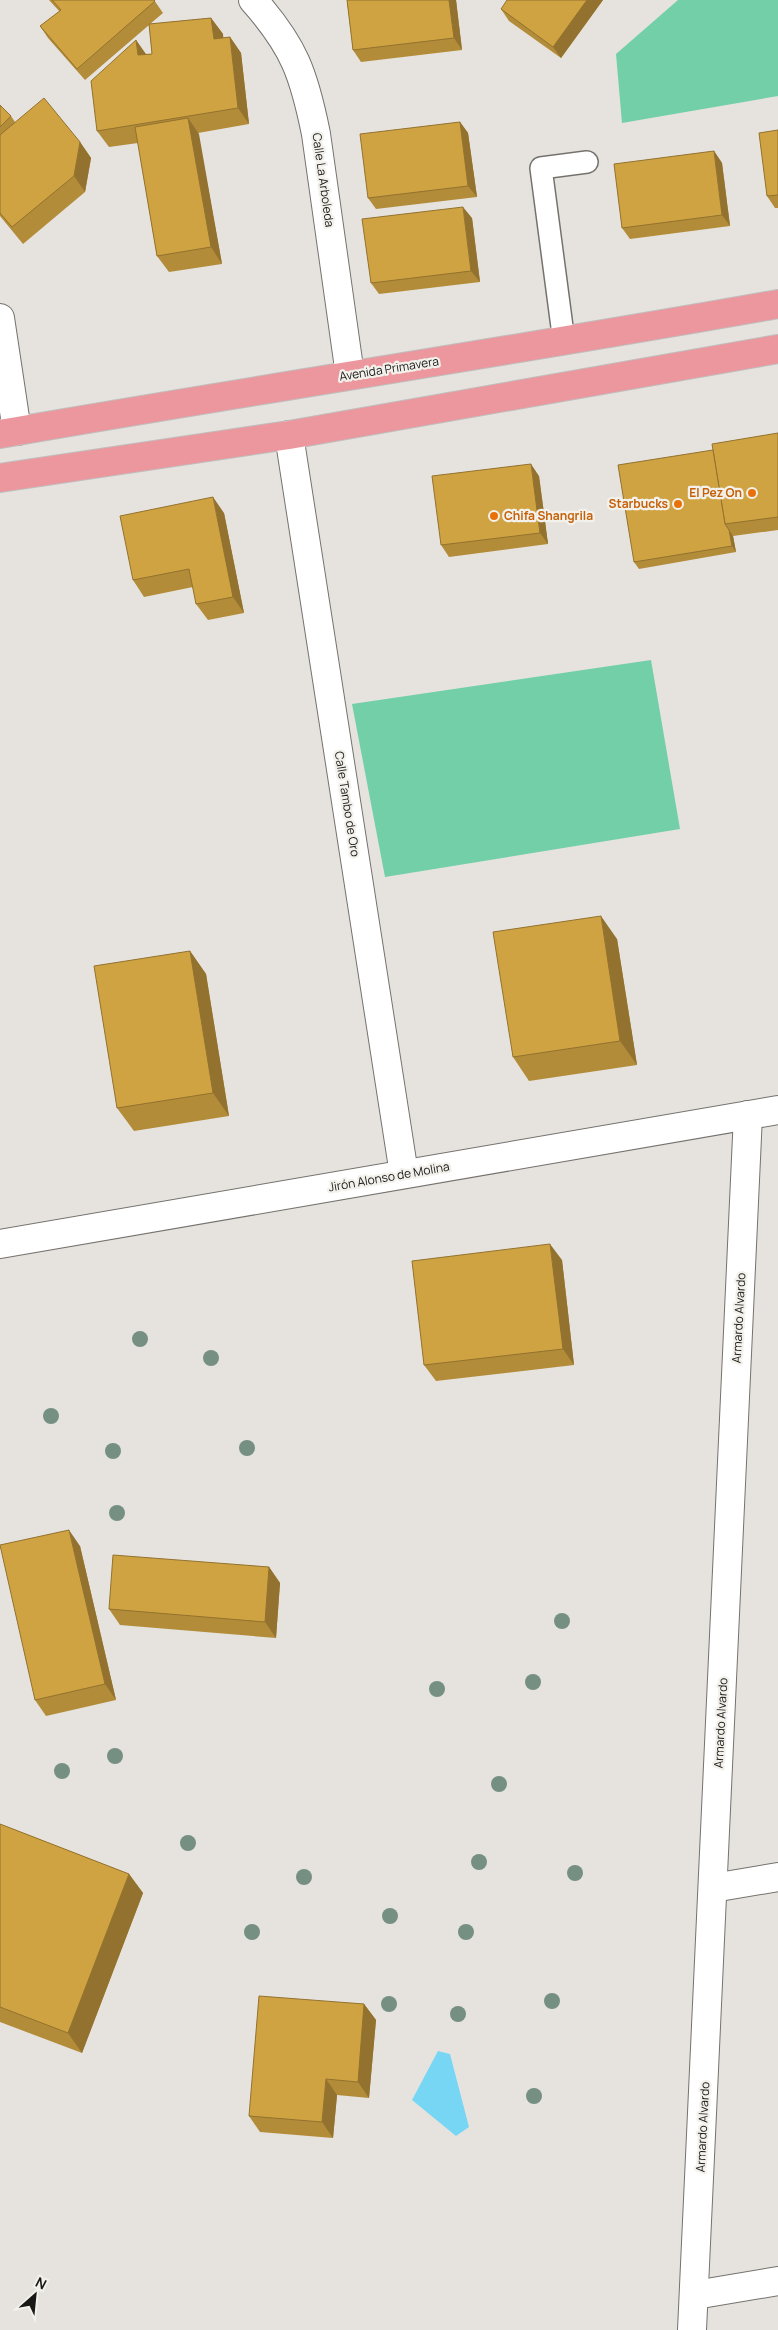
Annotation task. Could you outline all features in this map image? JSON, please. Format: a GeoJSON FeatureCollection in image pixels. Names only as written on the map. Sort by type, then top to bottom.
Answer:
{"type":"FeatureCollection","features":[{"type":"Feature","properties":{"kind":"main road","name":"Avenida Primavera"},"geometry":{"type":"LineString","coordinates":[[9,433],[350,375],[564,342],[778,304]]}},
{"type":"Feature","properties":{"kind":"main road"},"geometry":{"type":"LineString","coordinates":[[0,478],[289,434],[778,349]]}},
{"type":"Feature","properties":{"kind":"street","name":"Calle La Arboleda"},"geometry":{"type":"LineString","coordinates":[[253,0],[278,29],[291,52],[302,74],[310,102],[350,375]]}},
{"type":"Feature","properties":{"kind":"street"},"geometry":{"type":"LineString","coordinates":[[0,318],[9,433]]}},
{"type":"Feature","properties":{"kind":"street","name":"Calle Tambo de Oro"},"geometry":{"type":"LineString","coordinates":[[289,434],[404,1174]]}},
{"type":"Feature","properties":{"kind":"street","name":"Jirón Alonso de Molina"},"geometry":{"type":"LineString","coordinates":[[0,1244],[778,1110]]}},
{"type":"Feature","properties":{"kind":"street","name":"Armardo Alvardo"},"geometry":{"type":"LineString","coordinates":[[692,2330],[748,1115]]}},
{"type":"Feature","properties":{"kind":"street"},"geometry":{"type":"LineString","coordinates":[[713,1888],[778,1877]]}},
{"type":"Feature","properties":{"kind":"street"},"geometry":{"type":"LineString","coordinates":[[695,2295],[778,2281]]}},
{"type":"Feature","properties":{"kind":"lane"},"geometry":{"type":"LineString","coordinates":[[564,342],[541,168],[587,162]]}},
{"type":"Feature","properties":{"kind":"green space"},"geometry":{"type":"Polygon","coordinates":[[[678,0],[778,0],[778,96],[622,123],[616,54],[678,0]]]}},
{"type":"Feature","properties":{"kind":"green space"},"geometry":{"type":"Polygon","coordinates":[[[651,660],[680,829],[385,877],[352,704],[651,660]]]}},
{"type":"Feature","properties":{"kind":"water"},"geometry":{"type":"Polygon","coordinates":[[[438,2051],[450,2054],[469,2127],[456,2136],[412,2100],[438,2051]]]}},
{"type":"Feature","properties":{"kind":"building"},"geometry":{"type":"Polygon","coordinates":[[[52,0],[155,1],[77,69],[40,26],[61,10],[52,0]]]}},
{"type":"Feature","properties":{"kind":"building"},"geometry":{"type":"Polygon","coordinates":[[[347,0],[449,0],[454,38],[353,50],[347,0]]]}},
{"type":"Feature","properties":{"kind":"building"},"geometry":{"type":"Polygon","coordinates":[[[507,0],[587,0],[553,47],[501,9],[507,0]]]}},
{"type":"Feature","properties":{"kind":"building"},"geometry":{"type":"Polygon","coordinates":[[[211,18],[214,39],[230,37],[238,108],[97,131],[91,81],[136,40],[138,55],[152,54],[149,24],[211,18]]]}},
{"type":"Feature","properties":{"kind":"building"},"geometry":{"type":"Polygon","coordinates":[[[44,98],[80,142],[74,176],[12,227],[0,213],[0,135],[44,98]]]}},
{"type":"Feature","properties":{"kind":"building"},"geometry":{"type":"Polygon","coordinates":[[[0,105],[11,116],[0,127],[0,105]]]}},
{"type":"Feature","properties":{"kind":"building"},"geometry":{"type":"Polygon","coordinates":[[[188,118],[211,247],[157,256],[135,127],[188,118]]]}},
{"type":"Feature","properties":{"kind":"building"},"geometry":{"type":"Polygon","coordinates":[[[460,122],[468,186],[368,198],[360,134],[460,122]]]}},
{"type":"Feature","properties":{"kind":"building"},"geometry":{"type":"Polygon","coordinates":[[[778,130],[778,195],[767,196],[759,133],[778,130]]]}},
{"type":"Feature","properties":{"kind":"building"},"geometry":{"type":"Polygon","coordinates":[[[714,151],[722,215],[622,228],[614,164],[714,151]]]}},
{"type":"Feature","properties":{"kind":"building"},"geometry":{"type":"Polygon","coordinates":[[[463,207],[471,271],[371,283],[362,219],[463,207]]]}},
{"type":"Feature","properties":{"kind":"building","name":"El Pez On"},"geometry":{"type":"Polygon","coordinates":[[[778,433],[778,517],[725,524],[712,444],[778,433]]]}},
{"type":"Feature","properties":{"kind":"building","name":"Starbucks"},"geometry":{"type":"Polygon","coordinates":[[[713,450],[725,524],[729,530],[732,546],[634,562],[618,465],[713,450]]]}},
{"type":"Feature","properties":{"kind":"building","name":"Chifa Shangrila"},"geometry":{"type":"Polygon","coordinates":[[[531,464],[540,533],[441,545],[432,476],[531,464]]]}},
{"type":"Feature","properties":{"kind":"building"},"geometry":{"type":"Polygon","coordinates":[[[213,497],[233,597],[196,604],[189,569],[133,580],[120,516],[213,497]]]}},
{"type":"Feature","properties":{"kind":"building"},"geometry":{"type":"Polygon","coordinates":[[[601,916],[620,1041],[513,1057],[493,932],[601,916]]]}},
{"type":"Feature","properties":{"kind":"building"},"geometry":{"type":"Polygon","coordinates":[[[190,951],[213,1093],[117,1108],[94,966],[190,951]]]}},
{"type":"Feature","properties":{"kind":"building"},"geometry":{"type":"Polygon","coordinates":[[[550,1244],[563,1349],[424,1365],[412,1261],[550,1244]]]}},
{"type":"Feature","properties":{"kind":"building"},"geometry":{"type":"Polygon","coordinates":[[[69,1530],[105,1684],[35,1700],[0,1545],[69,1530]]]}},
{"type":"Feature","properties":{"kind":"building"},"geometry":{"type":"Polygon","coordinates":[[[113,1555],[269,1567],[265,1622],[109,1609],[113,1555]]]}},
{"type":"Feature","properties":{"kind":"building"},"geometry":{"type":"Polygon","coordinates":[[[0,1824],[129,1874],[68,2033],[0,2007],[0,1824]]]}},
{"type":"Feature","properties":{"kind":"building"},"geometry":{"type":"Polygon","coordinates":[[[259,1996],[364,2004],[358,2082],[326,2079],[322,2122],[249,2116],[259,1996]]]}},
{"type":"Feature","properties":{"kind":"place","name":"El Pez On"},"geometry":{"type":"Point","coordinates":[752,493]}},
{"type":"Feature","properties":{"kind":"place","name":"Starbucks"},"geometry":{"type":"Point","coordinates":[678,504]}},
{"type":"Feature","properties":{"kind":"place","name":"Chifa Shangrila"},"geometry":{"type":"Point","coordinates":[494,516]}}]}
